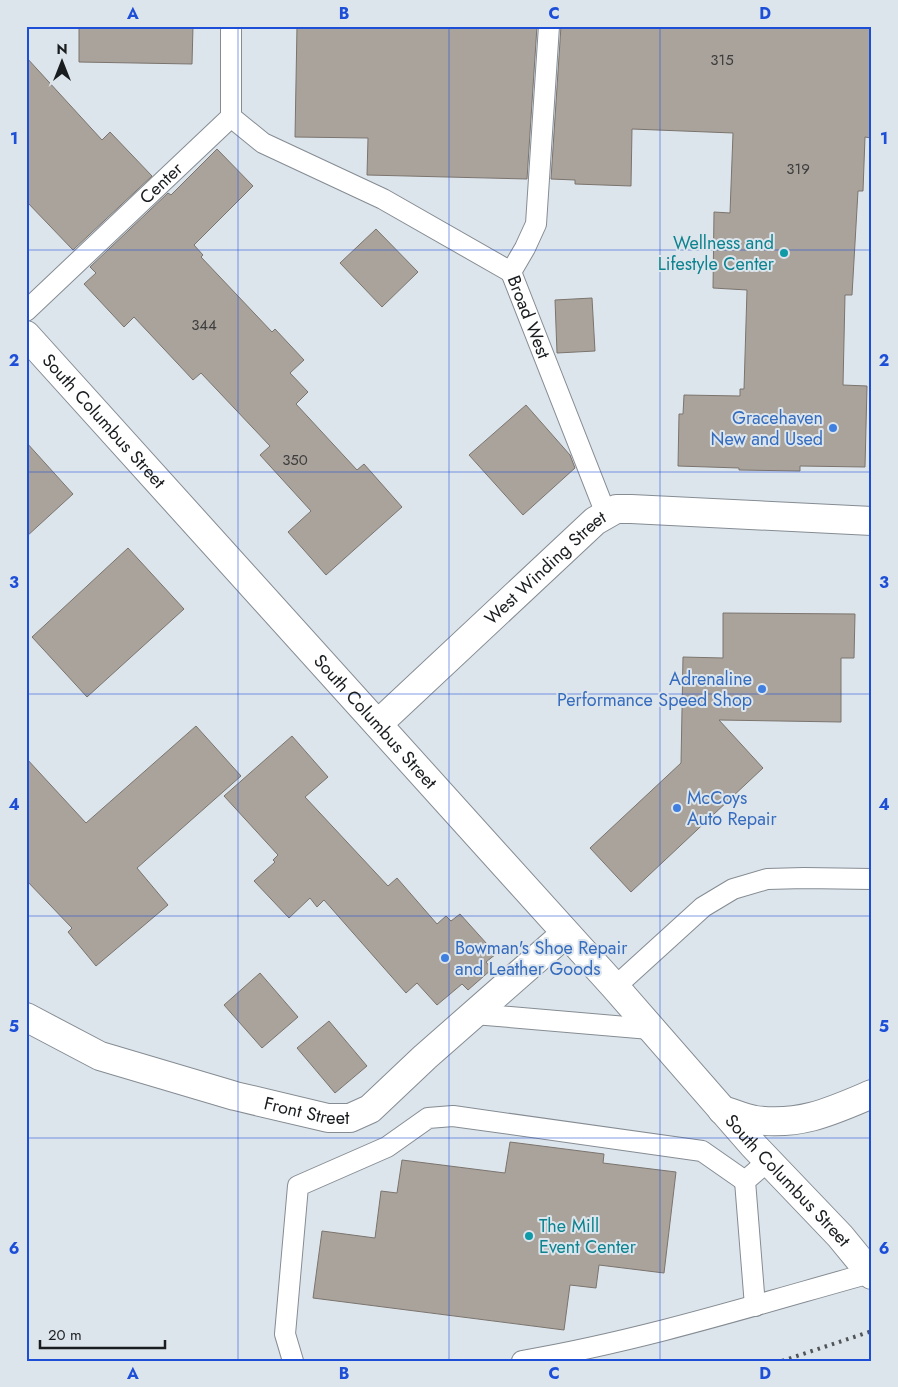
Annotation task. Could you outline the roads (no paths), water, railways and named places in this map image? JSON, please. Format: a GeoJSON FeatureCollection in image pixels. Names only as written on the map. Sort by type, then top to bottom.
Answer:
{"type":"FeatureCollection","features":[{"type":"Feature","properties":{"kind":"street","name":"South Columbus Street"},"geometry":{"type":"LineString","coordinates":[[26,335],[378,724],[768,1161],[840,1236],[871,1274]]}},
{"type":"Feature","properties":{"kind":"street","name":"West Winding Street"},"geometry":{"type":"LineString","coordinates":[[378,724],[595,521],[616,509],[872,520]]}},
{"type":"Feature","properties":{"kind":"street","name":"Front Street"},"geometry":{"type":"LineString","coordinates":[[26,1017],[100,1056],[235,1096],[328,1118],[350,1118],[370,1109],[565,934]]}},
{"type":"Feature","properties":{"kind":"street","name":"South Columbus Street"},"geometry":{"type":"LineString","coordinates":[[722,1110],[754,1120],[788,1122],[827,1114],[872,1094]]}},
{"type":"Feature","properties":{"kind":"lane"},"geometry":{"type":"LineString","coordinates":[[231,26],[231,117],[263,142],[383,199],[511,272]]}},
{"type":"Feature","properties":{"kind":"lane","name":"Broad West"},"geometry":{"type":"LineString","coordinates":[[549,26],[536,224],[511,272],[606,514]]}},
{"type":"Feature","properties":{"kind":"lane","name":"Center"},"geometry":{"type":"LineString","coordinates":[[26,311],[231,117]]}},
{"type":"Feature","properties":{"kind":"lane"},"geometry":{"type":"LineString","coordinates":[[614,987],[703,907],[733,889],[767,879],[872,879]]}},
{"type":"Feature","properties":{"kind":"lane"},"geometry":{"type":"LineString","coordinates":[[474,1014],[650,1029]]}},
{"type":"Feature","properties":{"kind":"lane"},"geometry":{"type":"LineString","coordinates":[[293,1361],[284,1334],[298,1186],[387,1148],[428,1118],[453,1116],[702,1151],[745,1182],[755,1306]]}},
{"type":"Feature","properties":{"kind":"lane"},"geometry":{"type":"LineString","coordinates":[[745,1182],[768,1161]]}},
{"type":"Feature","properties":{"kind":"lane"},"geometry":{"type":"LineString","coordinates":[[522,1361],[575,1352],[699,1322],[871,1274]]}},
{"type":"Feature","properties":{"kind":"railway"},"geometry":{"type":"LineString","coordinates":[[782,1361],[872,1331]]}},
{"type":"Feature","properties":{"kind":"place","name":"Wellness and Lifestyle Center"},"geometry":{"type":"Point","coordinates":[784,253]}},
{"type":"Feature","properties":{"kind":"place","name":"Gracehaven New and Used"},"geometry":{"type":"Point","coordinates":[833,428]}},
{"type":"Feature","properties":{"kind":"place","name":"Adrenaline Performance Speed Shop"},"geometry":{"type":"Point","coordinates":[762,689]}},
{"type":"Feature","properties":{"kind":"place","name":"McCoys Auto Repair"},"geometry":{"type":"Point","coordinates":[677,808]}},
{"type":"Feature","properties":{"kind":"place","name":"Bowman's Shoe Repair and Leather Goods"},"geometry":{"type":"Point","coordinates":[445,958]}},
{"type":"Feature","properties":{"kind":"place","name":"The Mill Event Center"},"geometry":{"type":"Point","coordinates":[529,1236]}}]}
